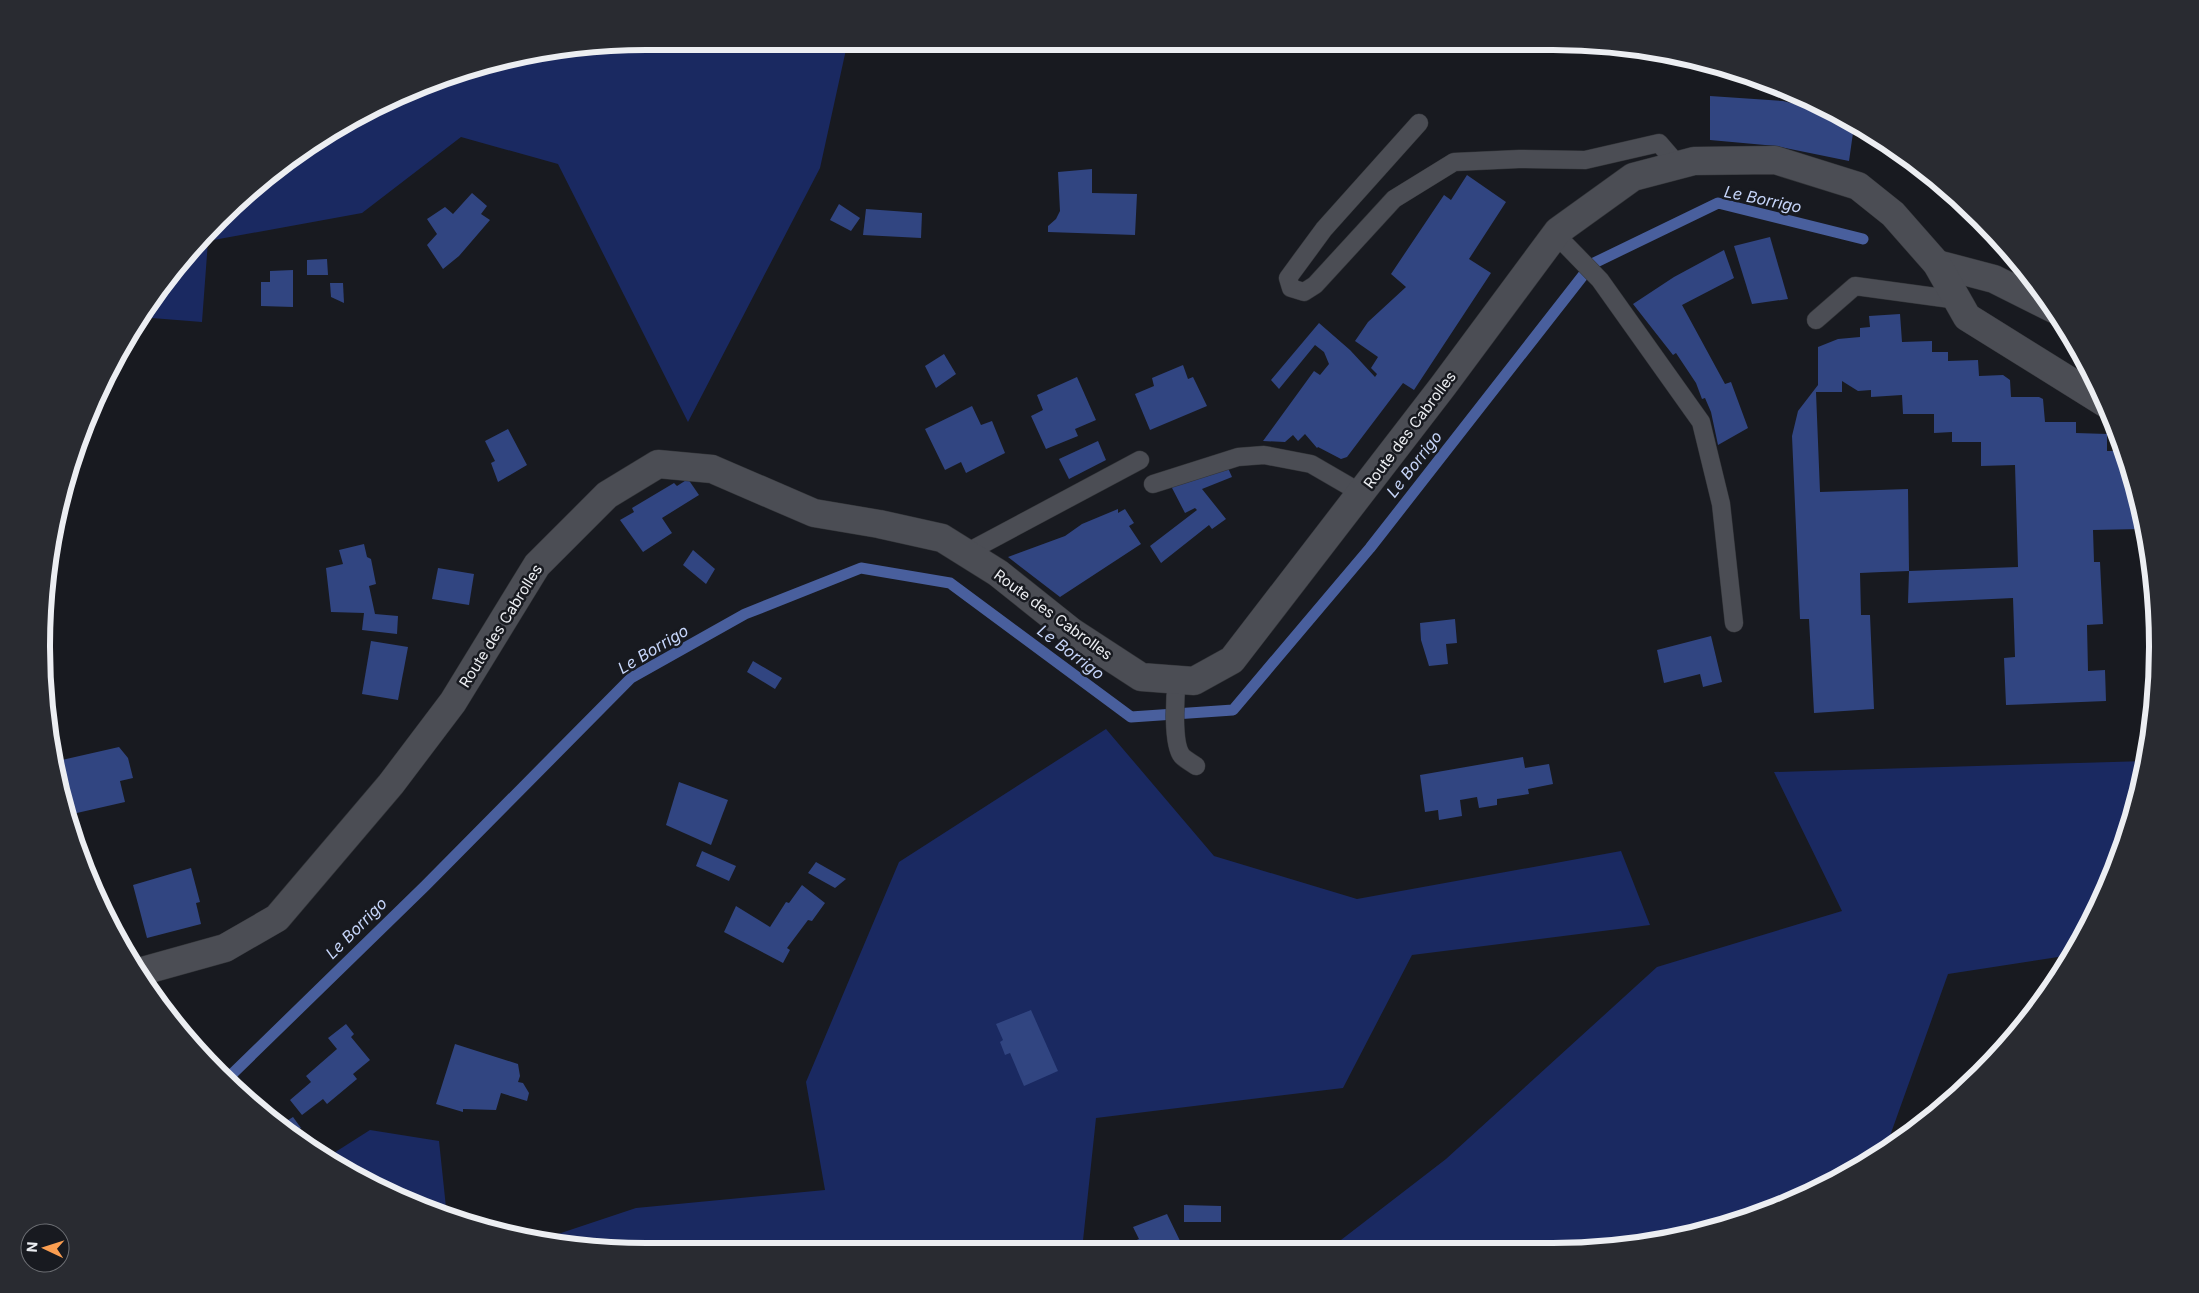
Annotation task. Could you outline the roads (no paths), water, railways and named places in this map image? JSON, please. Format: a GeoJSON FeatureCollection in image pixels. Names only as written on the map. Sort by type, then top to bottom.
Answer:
{"type":"FeatureCollection","features":[{"type":"Feature","properties":{"kind":"street","name":"Route des Cabrolles"},"geometry":{"type":"LineString","coordinates":[[146,970],[225,948],[277,918],[391,784],[453,702],[537,565],[607,495],[658,464],[712,469],[814,513],[879,524],[942,538],[998,573],[1072,632],[1141,678],[1176,690],[1232,660],[1444,386],[1560,241],[1558,231],[1633,177],[1694,161],[1775,160],[1858,186],[1893,214],[1938,264],[1968,317],[2092,394]]}},
{"type":"Feature","properties":{"kind":"street"},"geometry":{"type":"LineString","coordinates":[[1938,264],[1994,279],[2039,301]]}},
{"type":"Feature","properties":{"kind":"lane"},"geometry":{"type":"LineString","coordinates":[[1419,123],[1324,229],[1288,278],[1291,288],[1304,292],[1315,285],[1394,199],[1454,162],[1519,159],[1585,160],[1659,143],[1678,165]]}},
{"type":"Feature","properties":{"kind":"lane"},"geometry":{"type":"LineString","coordinates":[[1560,241],[1600,280],[1701,422],[1721,504],[1734,623]]}},
{"type":"Feature","properties":{"kind":"lane"},"geometry":{"type":"LineString","coordinates":[[1816,320],[1855,286],[1958,300]]}},
{"type":"Feature","properties":{"kind":"lane"},"geometry":{"type":"LineString","coordinates":[[1153,484],[1238,457],[1264,455],[1312,464],[1361,493]]}},
{"type":"Feature","properties":{"kind":"lane"},"geometry":{"type":"LineString","coordinates":[[966,553],[1140,460]]}},
{"type":"Feature","properties":{"kind":"lane"},"geometry":{"type":"LineString","coordinates":[[1176,690],[1178,742],[1182,756],[1196,766]]}},
{"type":"Feature","properties":{"kind":"waterway","name":"Le Borrigo"},"geometry":{"type":"LineString","coordinates":[[232,1074],[425,886],[631,678],[745,614],[861,568],[950,583],[1131,717],[1233,710],[1370,548],[1592,264],[1718,203],[1863,239]]}}]}
